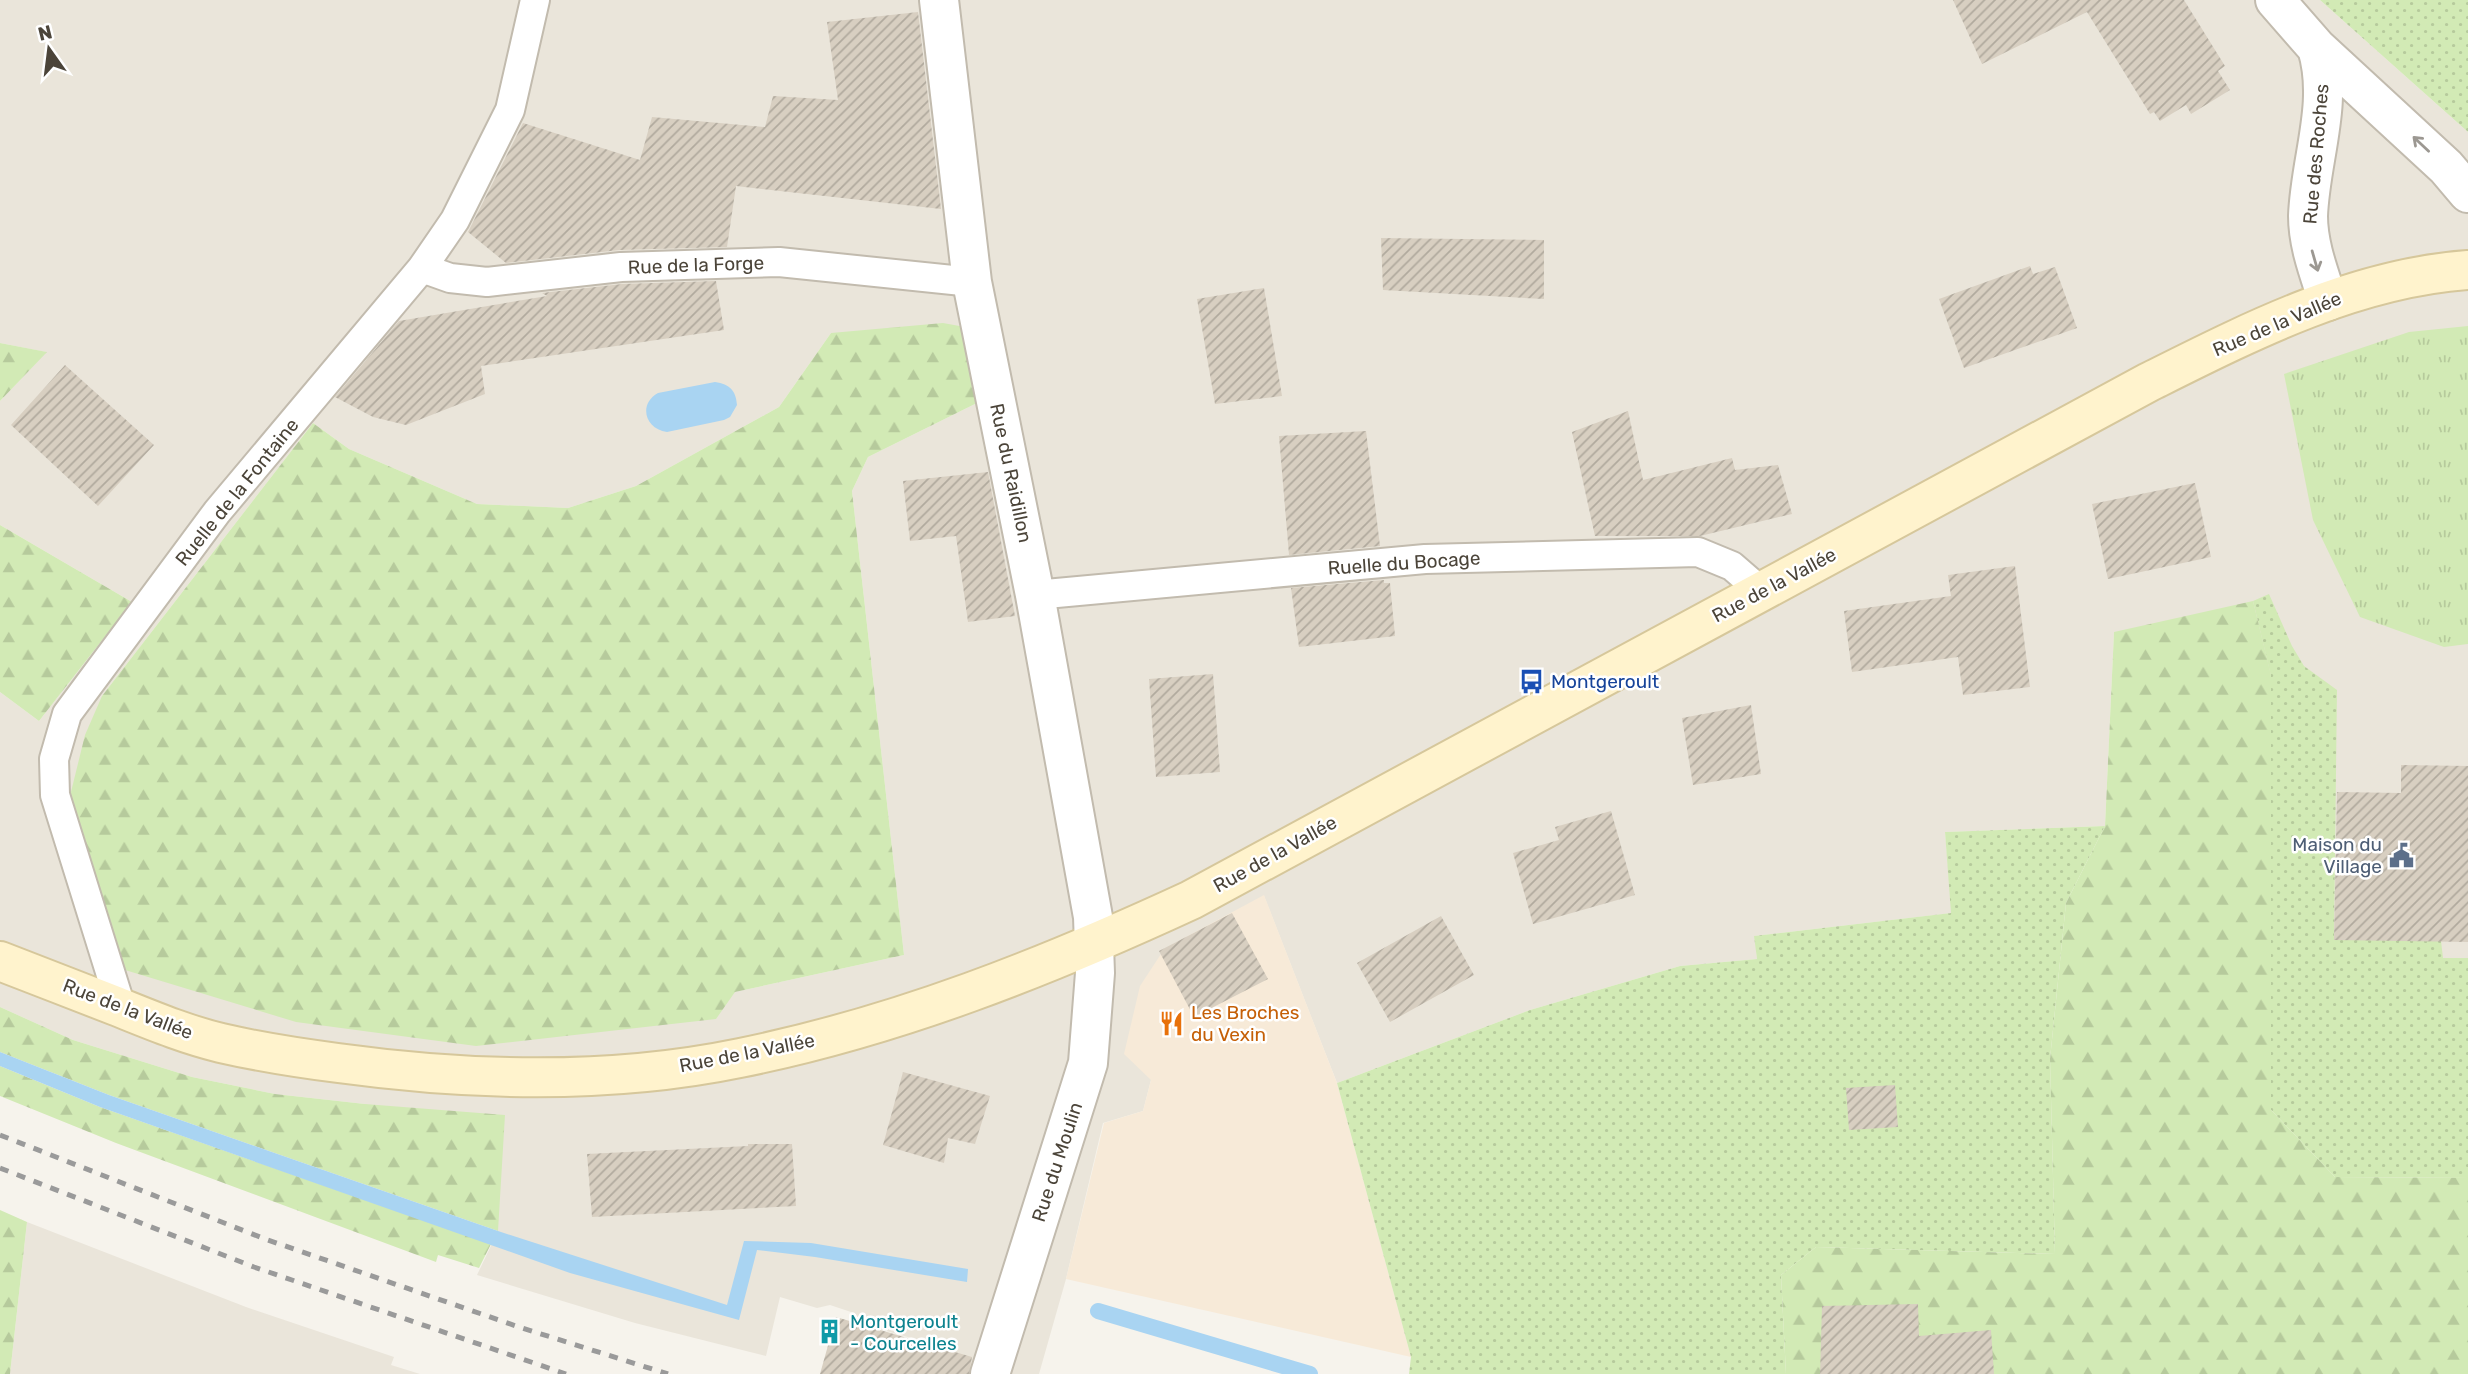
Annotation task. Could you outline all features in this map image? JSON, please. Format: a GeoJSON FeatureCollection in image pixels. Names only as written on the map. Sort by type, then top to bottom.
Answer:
{"type":"FeatureCollection","features":[{"type":"Feature","properties":{"kind":"main road","name":"Rue de la Vallée"},"geometry":{"type":"LineString","coordinates":[[0,961],[121,1007],[165,1027],[222,1043],[290,1056],[438,1074],[595,1075],[666,1069],[737,1059],[888,1021],[965,995],[1094,945],[1191,900],[2148,382],[2223,345],[2328,300],[2381,284],[2448,271],[2468,270]]}},
{"type":"Feature","properties":{"kind":"street","name":"Rue du Raidillon"},"geometry":{"type":"LineString","coordinates":[[939,0],[972,282],[1035,595],[1093,917],[1094,945]]}},
{"type":"Feature","properties":{"kind":"street","name":"Rue des Roches"},"geometry":{"type":"LineString","coordinates":[[2275,0],[2317,48],[2446,167],[2468,193]]}},
{"type":"Feature","properties":{"kind":"street","name":"Rue des Roches"},"geometry":{"type":"LineString","coordinates":[[2317,48],[2324,94],[2308,215],[2312,248],[2328,300]]}},
{"type":"Feature","properties":{"kind":"street","name":"Rue du Moulin"},"geometry":{"type":"LineString","coordinates":[[990,1374],[1088,1063],[1095,972],[1094,945]]}},
{"type":"Feature","properties":{"kind":"lane","name":"Ruelle de la Fontaine"},"geometry":{"type":"LineString","coordinates":[[121,1007],[55,795],[54,759],[67,714],[217,513],[422,268],[455,220],[510,110],[535,0]]}},
{"type":"Feature","properties":{"kind":"lane","name":"Rue de la Forge"},"geometry":{"type":"LineString","coordinates":[[422,268],[450,278],[487,282],[621,267],[779,262],[972,282]]}},
{"type":"Feature","properties":{"kind":"lane","name":"Ruelle du Bocage"},"geometry":{"type":"LineString","coordinates":[[1035,595],[1426,559],[1698,552],[1732,566],[1762,592]]}},
{"type":"Feature","properties":{"kind":"shaded area"},"geometry":{"type":"Polygon","coordinates":[[[0,0],[2320,0],[2468,132],[2468,1178],[2114,632],[2105,826],[1945,832],[1952,913],[1755,936],[1757,959],[1680,966],[1530,1010],[1337,1083],[1264,896],[1173,944],[1151,1080],[1143,1111],[1103,1123],[1066,1279],[1039,1374],[944,1374],[950,1349],[858,1323],[854,1313],[830,1305],[817,1308],[780,1297],[766,1356],[635,1323],[477,1275],[498,1231],[365,1104],[275,1094],[192,1077],[73,1040],[0,1007],[0,692],[39,721],[132,602],[0,525],[0,401],[46,352],[0,343],[0,0]],[[831,333],[779,407],[636,486],[568,508],[477,504],[349,449],[313,423],[102,696],[735,992],[904,955],[852,491],[868,457],[979,402],[831,333]]]}},
{"type":"Feature","properties":{"kind":"shaded area"},"geometry":{"type":"Polygon","coordinates":[[[1264,895],[1337,1083],[1411,1357],[1066,1279],[1104,1123],[1143,1111],[1151,1080],[1124,1054],[1140,986],[1161,954],[1173,944],[1264,895]]]}},
{"type":"Feature","properties":{"kind":"shaded area"},"geometry":{"type":"Polygon","coordinates":[[[27,1222],[246,1307],[394,1357],[391,1365],[420,1374],[10,1374],[27,1222]]]}},
{"type":"Feature","properties":{"kind":"green space"},"geometry":{"type":"Polygon","coordinates":[[[2320,0],[2468,0],[2468,132],[2320,0]]]}},
{"type":"Feature","properties":{"kind":"green space"},"geometry":{"type":"Polygon","coordinates":[[[943,323],[965,327],[979,402],[868,457],[852,491],[904,955],[735,992],[716,1019],[476,1046],[296,1022],[125,970],[97,897],[70,796],[85,735],[102,696],[313,423],[349,449],[477,504],[568,508],[636,486],[779,407],[831,333],[943,323]]]}},
{"type":"Feature","properties":{"kind":"green space"},"geometry":{"type":"Polygon","coordinates":[[[2468,326],[2468,644],[2444,647],[2360,617],[2313,520],[2284,374],[2409,332],[2468,326]]]}},
{"type":"Feature","properties":{"kind":"green space"},"geometry":{"type":"Polygon","coordinates":[[[0,343],[47,352],[0,401],[0,343]]]}},
{"type":"Feature","properties":{"kind":"green space"},"geometry":{"type":"Polygon","coordinates":[[[0,525],[132,602],[39,721],[0,692],[0,525]]]}},
{"type":"Feature","properties":{"kind":"green space"},"geometry":{"type":"Polygon","coordinates":[[[2269,594],[2304,666],[2337,690],[2334,939],[2441,941],[2443,958],[2468,958],[2468,1178],[2335,1177],[2271,1110],[2271,676],[2253,601],[2269,594]]]}},
{"type":"Feature","properties":{"kind":"green space"},"geometry":{"type":"Polygon","coordinates":[[[2253,601],[2271,675],[2271,1110],[2335,1177],[2468,1178],[2468,1374],[1786,1374],[1781,1275],[1816,1247],[2055,1254],[2050,1059],[2066,903],[2105,826],[2114,632],[2253,601]]]}},
{"type":"Feature","properties":{"kind":"green space"},"geometry":{"type":"Polygon","coordinates":[[[2105,826],[2066,903],[2050,1059],[2055,1254],[1816,1247],[1781,1275],[1786,1374],[1409,1374],[1411,1357],[1337,1083],[1530,1010],[1680,966],[1757,959],[1754,936],[1951,913],[1945,832],[2105,826]]]}},
{"type":"Feature","properties":{"kind":"green space"},"geometry":{"type":"Polygon","coordinates":[[[0,1007],[73,1040],[192,1077],[275,1094],[505,1115],[498,1231],[109,1095],[0,1052],[0,1007]]]}},
{"type":"Feature","properties":{"kind":"green space"},"geometry":{"type":"Polygon","coordinates":[[[0,1066],[100,1107],[491,1244],[479,1268],[438,1255],[436,1262],[116,1143],[0,1096],[0,1066]]]}},
{"type":"Feature","properties":{"kind":"green space"},"geometry":{"type":"Polygon","coordinates":[[[0,1210],[27,1222],[10,1374],[0,1374],[0,1210]]]}},
{"type":"Feature","properties":{"kind":"water"},"geometry":{"type":"Polygon","coordinates":[[[715,382],[728,386],[735,396],[737,405],[730,417],[667,432],[659,430],[649,421],[646,409],[658,393],[715,382]]]}},
{"type":"Feature","properties":{"kind":"water"},"geometry":{"type":"Polygon","coordinates":[[[0,1052],[109,1095],[498,1231],[727,1305],[744,1241],[811,1243],[968,1269],[967,1282],[757,1250],[739,1320],[570,1273],[100,1107],[0,1066],[0,1052]]]}},
{"type":"Feature","properties":{"kind":"building"},"geometry":{"type":"Polygon","coordinates":[[[1953,0],[2184,0],[2225,66],[2218,71],[2230,90],[2191,114],[2186,105],[2160,121],[2154,112],[2150,114],[2087,12],[1982,64],[1953,0]]]}},
{"type":"Feature","properties":{"kind":"building"},"geometry":{"type":"Polygon","coordinates":[[[918,12],[941,209],[736,186],[727,247],[619,250],[506,263],[468,232],[523,123],[640,160],[652,117],[765,127],[773,96],[838,100],[827,22],[918,12]]]}},
{"type":"Feature","properties":{"kind":"building"},"geometry":{"type":"Polygon","coordinates":[[[1381,238],[1544,240],[1544,299],[1383,290],[1381,238]]]}},
{"type":"Feature","properties":{"kind":"building"},"geometry":{"type":"Polygon","coordinates":[[[2030,266],[2033,274],[2055,267],[2077,328],[1964,368],[1939,299],[2030,266]]]}},
{"type":"Feature","properties":{"kind":"building"},"geometry":{"type":"Polygon","coordinates":[[[716,281],[724,330],[481,366],[485,394],[406,425],[373,417],[335,397],[399,321],[547,296],[542,293],[622,284],[716,281]]]}},
{"type":"Feature","properties":{"kind":"building"},"geometry":{"type":"Polygon","coordinates":[[[1264,288],[1282,396],[1215,404],[1197,299],[1264,288]]]}},
{"type":"Feature","properties":{"kind":"building"},"geometry":{"type":"Polygon","coordinates":[[[65,365],[154,445],[98,506],[11,425],[65,365]]]}},
{"type":"Feature","properties":{"kind":"building"},"geometry":{"type":"Polygon","coordinates":[[[1628,411],[1643,480],[1732,458],[1735,470],[1778,465],[1792,514],[1700,536],[1595,536],[1572,432],[1628,411]]]}},
{"type":"Feature","properties":{"kind":"building"},"geometry":{"type":"Polygon","coordinates":[[[1366,431],[1380,546],[1289,555],[1279,436],[1366,431]]]}},
{"type":"Feature","properties":{"kind":"building"},"geometry":{"type":"Polygon","coordinates":[[[988,472],[1015,616],[968,622],[956,536],[910,541],[903,481],[988,472]]]}},
{"type":"Feature","properties":{"kind":"building"},"geometry":{"type":"Polygon","coordinates":[[[2195,483],[2211,557],[2108,579],[2092,504],[2195,483]]]}},
{"type":"Feature","properties":{"kind":"building"},"geometry":{"type":"Polygon","coordinates":[[[2015,566],[2030,687],[1963,695],[1958,657],[1852,672],[1844,611],[1951,596],[1948,575],[2015,566]]]}},
{"type":"Feature","properties":{"kind":"building"},"geometry":{"type":"Polygon","coordinates":[[[1384,580],[1384,583],[1390,583],[1395,636],[1299,647],[1291,588],[1384,580]]]}},
{"type":"Feature","properties":{"kind":"building"},"geometry":{"type":"Polygon","coordinates":[[[1213,674],[1220,772],[1156,777],[1149,679],[1213,674]]]}},
{"type":"Feature","properties":{"kind":"building"},"geometry":{"type":"Polygon","coordinates":[[[1751,705],[1761,774],[1693,785],[1682,718],[1751,705]]]}},
{"type":"Feature","properties":{"kind":"building","name":"Maison du Village"},"geometry":{"type":"Polygon","coordinates":[[[2401,765],[2468,766],[2468,942],[2334,940],[2337,792],[2401,793],[2401,765]]]}},
{"type":"Feature","properties":{"kind":"building"},"geometry":{"type":"Polygon","coordinates":[[[1611,811],[1635,895],[1533,924],[1513,853],[1559,840],[1555,827],[1611,811]]]}},
{"type":"Feature","properties":{"kind":"building"},"geometry":{"type":"Polygon","coordinates":[[[1232,913],[1268,979],[1194,1017],[1159,951],[1232,913]]]}},
{"type":"Feature","properties":{"kind":"building"},"geometry":{"type":"Polygon","coordinates":[[[1441,916],[1474,975],[1390,1022],[1357,963],[1441,916]]]}},
{"type":"Feature","properties":{"kind":"building"},"geometry":{"type":"Polygon","coordinates":[[[903,1072],[990,1096],[975,1144],[948,1138],[944,1163],[883,1145],[903,1072]]]}},
{"type":"Feature","properties":{"kind":"building"},"geometry":{"type":"Polygon","coordinates":[[[1895,1085],[1898,1127],[1849,1130],[1846,1088],[1895,1085]]]}},
{"type":"Feature","properties":{"kind":"building"},"geometry":{"type":"Polygon","coordinates":[[[748,1144],[792,1144],[796,1206],[592,1217],[587,1154],[748,1144]]]}},
{"type":"Feature","properties":{"kind":"building"},"geometry":{"type":"Polygon","coordinates":[[[1918,1304],[1919,1336],[1991,1330],[1994,1374],[1820,1374],[1822,1306],[1918,1304]]]}},
{"type":"Feature","properties":{"kind":"building"},"geometry":{"type":"Polygon","coordinates":[[[836,1317],[972,1357],[969,1374],[820,1374],[836,1317]]]}},
{"type":"Feature","properties":{"kind":"waterway"},"geometry":{"type":"LineString","coordinates":[[1098,1311],[1310,1374]]}},
{"type":"Feature","properties":{"kind":"railway"},"geometry":{"type":"LineString","coordinates":[[0,1135],[265,1239],[519,1327],[668,1374]]}},
{"type":"Feature","properties":{"kind":"railway"},"geometry":{"type":"LineString","coordinates":[[0,1168],[254,1267],[566,1374]]}},
{"type":"Feature","properties":{"kind":"place","name":"Montgeroult"},"geometry":{"type":"Point","coordinates":[1531,681]}},
{"type":"Feature","properties":{"kind":"place","name":"Maison du Village"},"geometry":{"type":"Point","coordinates":[2402,855]}},
{"type":"Feature","properties":{"kind":"place","name":"Les Broches du Vexin"},"geometry":{"type":"Point","coordinates":[1171,1023]}},
{"type":"Feature","properties":{"kind":"place","name":"Montgeroult - Courcelles"},"geometry":{"type":"Point","coordinates":[830,1332]}}]}
